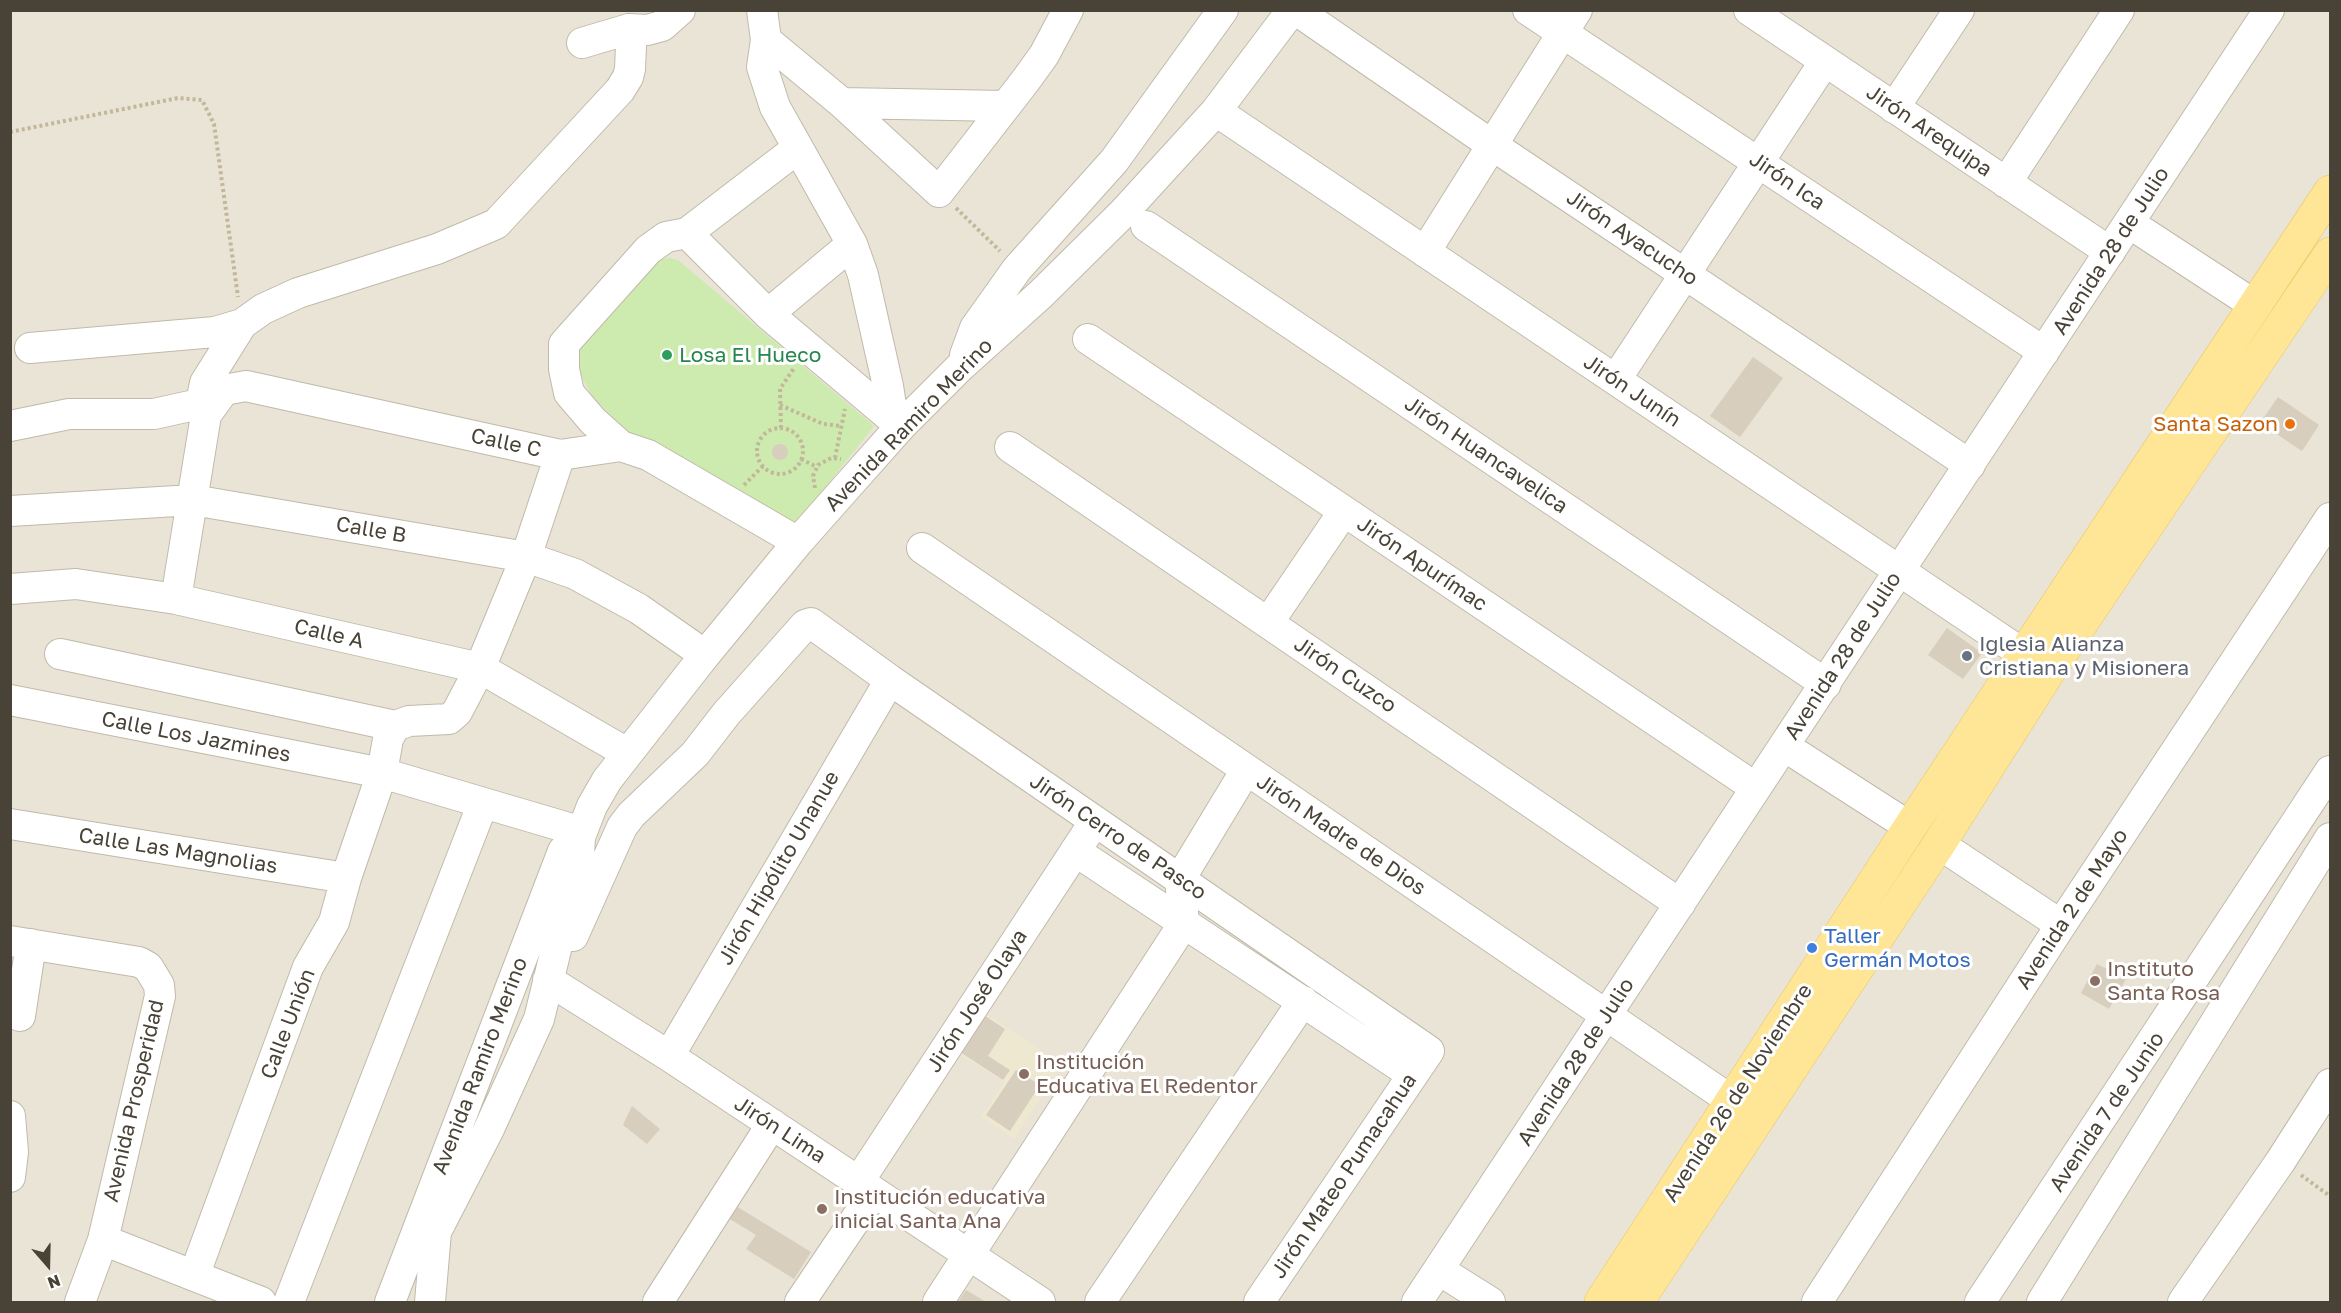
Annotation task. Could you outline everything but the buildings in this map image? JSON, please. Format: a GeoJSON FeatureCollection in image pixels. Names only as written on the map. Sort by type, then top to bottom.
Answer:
{"type":"FeatureCollection","features":[{"type":"Feature","properties":{"kind":"main road","name":"Avenida 26 de Noviembre"},"geometry":{"type":"LineString","coordinates":[[1637,1302],[1939,844],[2036,662],[2256,306],[2331,192]]}},
{"type":"Feature","properties":{"kind":"main road","name":"Avenida 26 de Noviembre"},"geometry":{"type":"LineString","coordinates":[[1601,1302],[1910,827],[2036,662],[2329,258]]}},
{"type":"Feature","properties":{"kind":"street"},"geometry":{"type":"LineString","coordinates":[[582,43],[629,29],[646,30],[662,26],[680,10]]}},
{"type":"Feature","properties":{"kind":"street"},"geometry":{"type":"LineString","coordinates":[[762,10],[766,40],[762,67],[775,107],[852,244],[862,275],[897,422]]}},
{"type":"Feature","properties":{"kind":"street"},"geometry":{"type":"LineString","coordinates":[[766,40],[842,103],[939,192],[1044,56],[1068,10]]}},
{"type":"Feature","properties":{"kind":"street"},"geometry":{"type":"LineString","coordinates":[[961,366],[975,328],[1017,269],[1114,161],[1222,10]]}},
{"type":"Feature","properties":{"kind":"street","name":"Avenida Ramiro Merino"},"geometry":{"type":"LineString","coordinates":[[430,1302],[436,1232],[488,1131],[539,1018],[579,856],[581,834],[592,806],[607,780],[705,655],[897,422],[1041,294],[1121,215],[1215,111],[1294,10]]}},
{"type":"Feature","properties":{"kind":"street","name":"Jirón Ayacucho"},"geometry":{"type":"LineString","coordinates":[[1294,10],[1970,465]]}},
{"type":"Feature","properties":{"kind":"street","name":"Jirón Ica"},"geometry":{"type":"LineString","coordinates":[[1528,10],[1570,21],[1759,162],[2044,352]]}},
{"type":"Feature","properties":{"kind":"street","name":"Jirón Arequipa"},"geometry":{"type":"LineString","coordinates":[[1749,10],[2110,252]]}},
{"type":"Feature","properties":{"kind":"street"},"geometry":{"type":"LineString","coordinates":[[1894,108],[1959,10]]}},
{"type":"Feature","properties":{"kind":"street"},"geometry":{"type":"LineString","coordinates":[[2006,183],[2119,10]]}},
{"type":"Feature","properties":{"kind":"street","name":"Avenida 28 de Julio"},"geometry":{"type":"LineString","coordinates":[[1417,1302],[2269,10]]}},
{"type":"Feature","properties":{"kind":"street"},"geometry":{"type":"LineString","coordinates":[[1425,252],[1570,21]]}},
{"type":"Feature","properties":{"kind":"street"},"geometry":{"type":"LineString","coordinates":[[30,348],[215,332],[242,324],[262,309],[298,293],[437,249],[496,224],[620,90],[630,69],[629,29]]}},
{"type":"Feature","properties":{"kind":"street"},"geometry":{"type":"LineString","coordinates":[[1616,380],[1825,62]]}},
{"type":"Feature","properties":{"kind":"street"},"geometry":{"type":"LineString","coordinates":[[842,103],[1005,106]]}},
{"type":"Feature","properties":{"kind":"street","name":"Jirón Junín"},"geometry":{"type":"LineString","coordinates":[[1215,111],[2036,662]]}},
{"type":"Feature","properties":{"kind":"street"},"geometry":{"type":"LineString","coordinates":[[621,446],[593,421],[569,393],[564,369],[564,344],[648,250],[666,237],[687,233],[798,148]]}},
{"type":"Feature","properties":{"kind":"street"},"geometry":{"type":"LineString","coordinates":[[2129,223],[2256,306]]}},
{"type":"Feature","properties":{"kind":"street","name":"Jirón Huancavelica"},"geometry":{"type":"LineString","coordinates":[[1146,226],[1826,684]]}},
{"type":"Feature","properties":{"kind":"street"},"geometry":{"type":"LineString","coordinates":[[687,233],[768,314],[897,422]]}},
{"type":"Feature","properties":{"kind":"street"},"geometry":{"type":"LineString","coordinates":[[768,314],[852,244]]}},
{"type":"Feature","properties":{"kind":"street"},"geometry":{"type":"LineString","coordinates":[[176,599],[206,415],[202,398],[205,383],[242,324]]}},
{"type":"Feature","properties":{"kind":"street","name":"Jirón Apurímac"},"geometry":{"type":"LineString","coordinates":[[1088,339],[1756,788]]}},
{"type":"Feature","properties":{"kind":"street","name":"Calle C"},"geometry":{"type":"LineString","coordinates":[[206,415],[224,390],[246,386],[560,455],[621,446],[648,455],[798,542]]}},
{"type":"Feature","properties":{"kind":"street"},"geometry":{"type":"LineString","coordinates":[[10,426],[69,414],[154,414],[190,406],[199,407],[206,415]]}},
{"type":"Feature","properties":{"kind":"street","name":"Jirón Cuzco"},"geometry":{"type":"LineString","coordinates":[[1010,447],[1680,904]]}},
{"type":"Feature","properties":{"kind":"street"},"geometry":{"type":"LineString","coordinates":[[60,654],[395,726],[409,721],[449,719],[457,712],[480,668],[526,557],[560,455]]}},
{"type":"Feature","properties":{"kind":"street","name":"Calle B"},"geometry":{"type":"LineString","coordinates":[[10,511],[193,500],[526,557],[575,574],[639,609],[705,655]]}},
{"type":"Feature","properties":{"kind":"street"},"geometry":{"type":"LineString","coordinates":[[1268,622],[1344,511]]}},
{"type":"Feature","properties":{"kind":"street","name":"Avenida 2 de Mayo"},"geometry":{"type":"LineString","coordinates":[[1817,1302],[2061,925],[2331,518]]}},
{"type":"Feature","properties":{"kind":"street","name":"Jirón Madre de Dios"},"geometry":{"type":"LineString","coordinates":[[922,549],[1732,1101],[1766,1106]]}},
{"type":"Feature","properties":{"kind":"street","name":"Calle A"},"geometry":{"type":"LineString","coordinates":[[10,590],[76,584],[176,599],[480,668],[627,753]]}},
{"type":"Feature","properties":{"kind":"street","name":"Jirón Cerro de Pasco"},"geometry":{"type":"LineString","coordinates":[[549,976],[564,955],[622,827],[631,815],[694,754],[726,714],[811,622],[890,680],[1429,1050]]}},
{"type":"Feature","properties":{"kind":"street","name":"Jirón Hipólito Unanue"},"geometry":{"type":"LineString","coordinates":[[669,1056],[890,680]]}},
{"type":"Feature","properties":{"kind":"street","name":"Calle Los Jazmines"},"geometry":{"type":"LineString","coordinates":[[10,700],[382,773],[483,802],[581,834]]}},
{"type":"Feature","properties":{"kind":"street","name":"Calle Unión"},"geometry":{"type":"LineString","coordinates":[[194,1276],[308,967],[334,922],[346,878],[382,773],[388,739],[395,726]]}},
{"type":"Feature","properties":{"kind":"street"},"geometry":{"type":"LineString","coordinates":[[1784,746],[1910,827]]}},
{"type":"Feature","properties":{"kind":"street"},"geometry":{"type":"LineString","coordinates":[[938,1302],[1184,923],[1180,879],[1246,770]]}},
{"type":"Feature","properties":{"kind":"street","name":"Avenida 7 de Junio"},"geometry":{"type":"LineString","coordinates":[[1980,1302],[2331,771]]}},
{"type":"Feature","properties":{"kind":"street"},"geometry":{"type":"LineString","coordinates":[[289,1302],[483,802]]}},
{"type":"Feature","properties":{"kind":"street","name":"Jirón José Olaya"},"geometry":{"type":"LineString","coordinates":[[800,1302],[866,1187],[1095,820]]}},
{"type":"Feature","properties":{"kind":"street","name":"Calle Las Magnolias"},"geometry":{"type":"LineString","coordinates":[[10,824],[346,878]]}},
{"type":"Feature","properties":{"kind":"street","name":"Avenida Ramiro Merino"},"geometry":{"type":"LineString","coordinates":[[390,1302],[562,850],[581,834]]}},
{"type":"Feature","properties":{"kind":"street","name":"Avenida 7 de Junio"},"geometry":{"type":"LineString","coordinates":[[2042,1302],[2331,838]]}},
{"type":"Feature","properties":{"kind":"street"},"geometry":{"type":"LineString","coordinates":[[1939,844],[2061,925]]}},
{"type":"Feature","properties":{"kind":"street","name":"Jirón Cerro de Pasco"},"geometry":{"type":"LineString","coordinates":[[1075,851],[1413,1075]]}},
{"type":"Feature","properties":{"kind":"street"},"geometry":{"type":"LineString","coordinates":[[20,1016],[21,942]]}},
{"type":"Feature","properties":{"kind":"street","name":"Avenida Prosperidad"},"geometry":{"type":"LineString","coordinates":[[21,942],[140,962],[148,967],[159,985],[160,996],[103,1239],[80,1302]]}},
{"type":"Feature","properties":{"kind":"street","name":"Jirón Lima"},"geometry":{"type":"LineString","coordinates":[[549,976],[1040,1302]]}},
{"type":"Feature","properties":{"kind":"street"},"geometry":{"type":"LineString","coordinates":[[1100,1302],[1303,1001]]}},
{"type":"Feature","properties":{"kind":"street","name":"Jirón Mateo Pumacahua"},"geometry":{"type":"LineString","coordinates":[[1259,1302],[1429,1050]]}},
{"type":"Feature","properties":{"kind":"street"},"geometry":{"type":"LineString","coordinates":[[2183,1302],[2331,1084]]}},
{"type":"Feature","properties":{"kind":"street"},"geometry":{"type":"LineString","coordinates":[[10,1116],[13,1152],[10,1177]]}},
{"type":"Feature","properties":{"kind":"street"},"geometry":{"type":"LineString","coordinates":[[658,1302],[772,1124]]}},
{"type":"Feature","properties":{"kind":"street"},"geometry":{"type":"LineString","coordinates":[[103,1239],[261,1302]]}},
{"type":"Feature","properties":{"kind":"street"},"geometry":{"type":"LineString","coordinates":[[1439,1270],[1490,1302]]}},
{"type":"Feature","properties":{"kind":"path"},"geometry":{"type":"LineString","coordinates":[[10,132],[177,98],[202,100],[214,124],[242,324]]}},
{"type":"Feature","properties":{"kind":"path"},"geometry":{"type":"LineString","coordinates":[[939,192],[1017,269]]}},
{"type":"Feature","properties":{"kind":"path"},"geometry":{"type":"LineString","coordinates":[[781,428],[780,389],[785,379],[810,350]]}},
{"type":"Feature","properties":{"kind":"path"},"geometry":{"type":"LineString","coordinates":[[835,458],[846,404],[854,412]]}},
{"type":"Feature","properties":{"kind":"path"},"geometry":{"type":"LineString","coordinates":[[780,405],[823,424],[841,426]]}},
{"type":"Feature","properties":{"kind":"path"},"geometry":{"type":"LineString","coordinates":[[781,428],[793,432],[802,444],[801,459],[792,471],[785,474],[770,472],[763,466],[757,454],[760,440],[771,430],[781,428]]}},
{"type":"Feature","properties":{"kind":"path"},"geometry":{"type":"LineString","coordinates":[[819,494],[813,483],[817,468],[824,461],[835,458],[845,460],[838,469]]}},
{"type":"Feature","properties":{"kind":"path"},"geometry":{"type":"LineString","coordinates":[[801,459],[817,468]]}},
{"type":"Feature","properties":{"kind":"path"},"geometry":{"type":"LineString","coordinates":[[729,502],[763,466]]}},
{"type":"Feature","properties":{"kind":"path"},"geometry":{"type":"LineString","coordinates":[[2280,1162],[2331,1196]]}},
{"type":"Feature","properties":{"kind":"shaded area"},"geometry":{"type":"Polygon","coordinates":[[[11,11],[2330,11],[2330,1302],[11,1302],[11,11]]]}},
{"type":"Feature","properties":{"kind":"shaded area","name":"Institución Educativa El Redentor"},"geometry":{"type":"Polygon","coordinates":[[[985,1013],[1063,1065],[1014,1139],[981,1117],[1004,1082],[958,1053],[985,1013]]]}},
{"type":"Feature","properties":{"kind":"green space"},"geometry":{"type":"Polygon","coordinates":[[[661,259],[678,260],[874,426],[793,528],[628,433],[593,397],[579,372],[578,349],[647,270],[661,259]]]}},
{"type":"Feature","properties":{"kind":"place","name":"Losa El Hueco"},"geometry":{"type":"Point","coordinates":[667,355]}},
{"type":"Feature","properties":{"kind":"place","name":"Santa Sazon"},"geometry":{"type":"Point","coordinates":[2290,424]}},
{"type":"Feature","properties":{"kind":"place","name":"Iglesia Alianza Cristiana y Misionera"},"geometry":{"type":"Point","coordinates":[1967,656]}},
{"type":"Feature","properties":{"kind":"place","name":"Taller Germán Motos"},"geometry":{"type":"Point","coordinates":[1812,948]}},
{"type":"Feature","properties":{"kind":"place","name":"Instituto Santa Rosa"},"geometry":{"type":"Point","coordinates":[2095,981]}},
{"type":"Feature","properties":{"kind":"place","name":"Institución Educativa El Redentor"},"geometry":{"type":"Point","coordinates":[1024,1074]}},
{"type":"Feature","properties":{"kind":"place","name":"Institución educativa inicial Santa Ana"},"geometry":{"type":"Point","coordinates":[822,1209]}}]}
